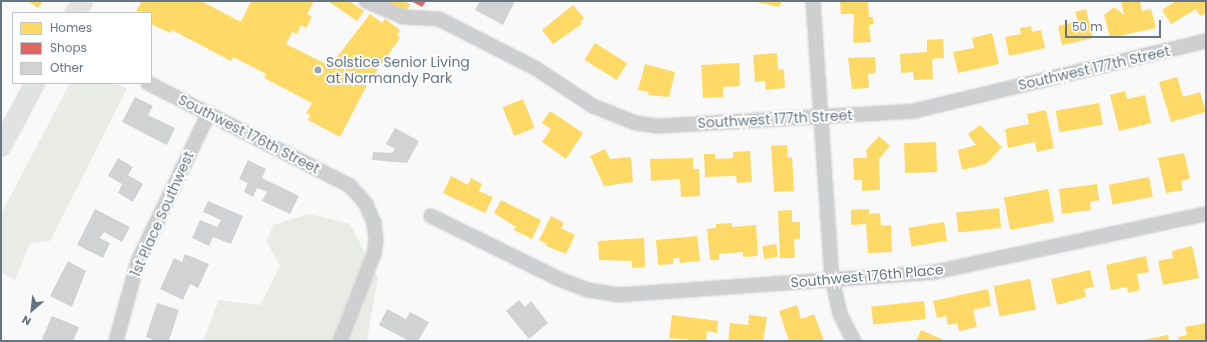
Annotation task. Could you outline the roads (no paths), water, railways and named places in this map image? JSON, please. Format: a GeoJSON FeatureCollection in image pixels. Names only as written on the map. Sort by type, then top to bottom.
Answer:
{"type":"FeatureCollection","features":[{"type":"Feature","properties":{"kind":"main road"},"geometry":{"type":"LineString","coordinates":[[76,12],[83,1]]}},
{"type":"Feature","properties":{"kind":"main road"},"geometry":{"type":"LineString","coordinates":[[1,148],[35,84]]}},
{"type":"Feature","properties":{"kind":"street","name":"Southwest 177th Street"},"geometry":{"type":"LineString","coordinates":[[366,1],[403,17],[439,19],[535,68],[593,106],[636,123],[657,126],[821,118],[914,111],[1206,41]]}},
{"type":"Feature","properties":{"kind":"street"},"geometry":{"type":"LineString","coordinates":[[813,1],[832,279],[840,314],[854,341]]}},
{"type":"Feature","properties":{"kind":"street","name":"Southwest 176th Street"},"geometry":{"type":"LineString","coordinates":[[150,84],[350,186],[366,204],[374,223],[376,240],[374,254],[340,341]]}},
{"type":"Feature","properties":{"kind":"street","name":"1st Place Southwest"},"geometry":{"type":"LineString","coordinates":[[116,341],[138,261],[209,113]]}},
{"type":"Feature","properties":{"kind":"street","name":"Southwest 176th Place"},"geometry":{"type":"LineString","coordinates":[[431,216],[559,279],[588,290],[618,295],[935,272],[1206,214]]}},
{"type":"Feature","properties":{"kind":"place","name":"Solstice Senior Living at Normandy Park"},"geometry":{"type":"Point","coordinates":[318,70]}}]}
